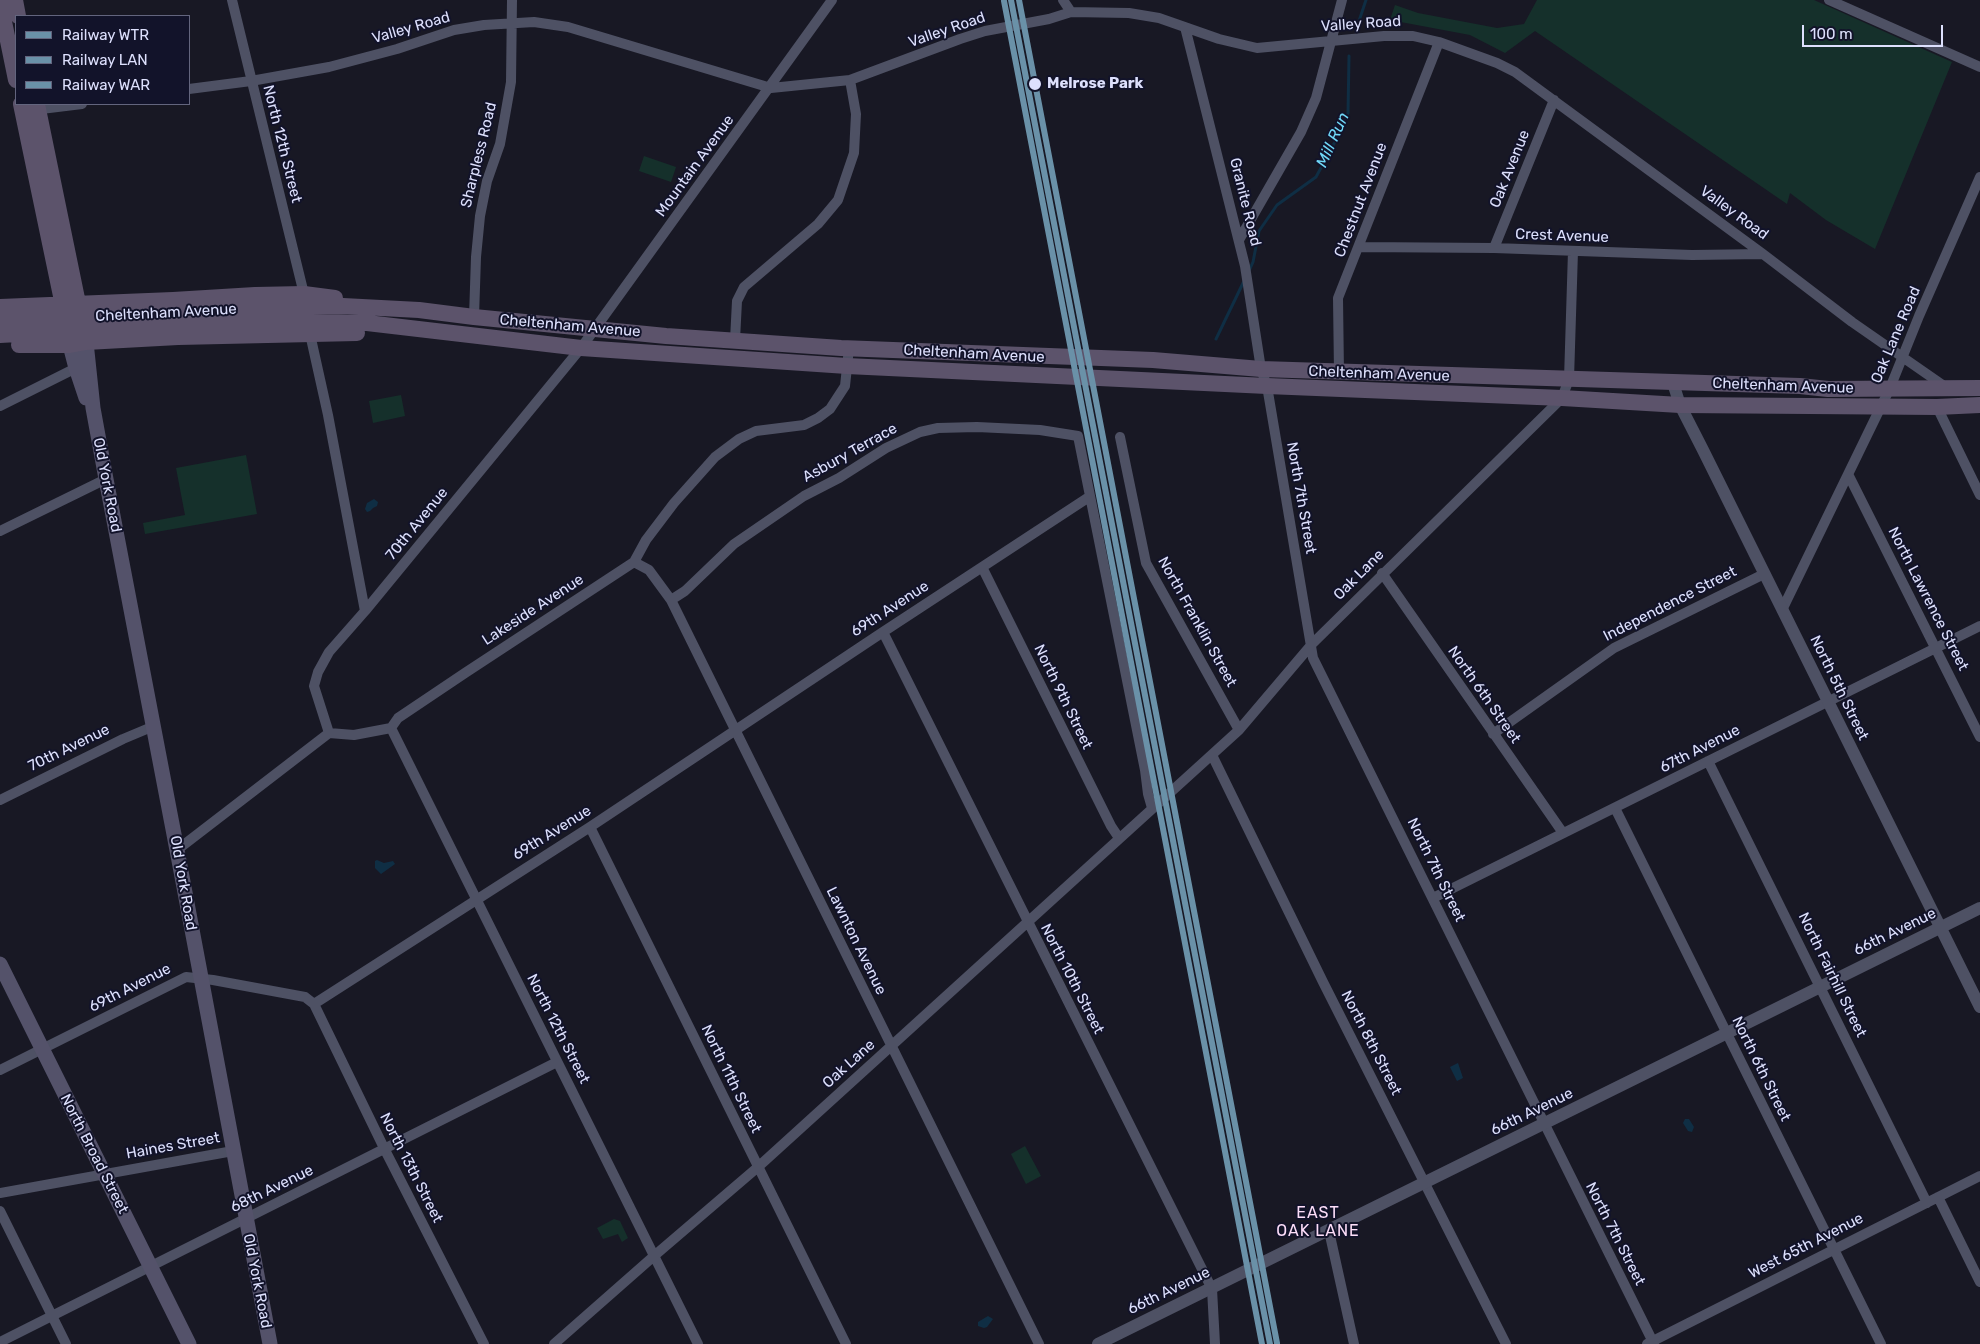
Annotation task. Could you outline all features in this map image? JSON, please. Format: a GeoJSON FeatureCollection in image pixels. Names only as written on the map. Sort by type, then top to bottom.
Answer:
{"type":"FeatureCollection","features":[{"type":"Feature","properties":{"kind":"highway"},"geometry":{"type":"LineString","coordinates":[[15,0],[18,15]]}},
{"type":"Feature","properties":{"kind":"highway"},"geometry":{"type":"LineString","coordinates":[[0,2],[15,75]]}},
{"type":"Feature","properties":{"kind":"highway","name":"Old York Road"},"geometry":{"type":"LineString","coordinates":[[30,107],[78,340]]}},
{"type":"Feature","properties":{"kind":"highway"},"geometry":{"type":"LineString","coordinates":[[0,307],[71,307],[255,295],[304,294],[419,310]]}},
{"type":"Feature","properties":{"kind":"highway","name":"Cheltenham Avenue"},"geometry":{"type":"LineString","coordinates":[[0,321],[281,307],[343,306],[419,310],[594,329],[849,348],[1153,360],[1261,370],[1800,386],[1828,389],[1980,388]]}},
{"type":"Feature","properties":{"kind":"highway","name":"Cheltenham Avenue"},"geometry":{"type":"LineString","coordinates":[[0,335],[289,321],[367,323],[581,348],[847,366],[1680,405],[1880,407],[1980,405]]}},
{"type":"Feature","properties":{"kind":"highway"},"geometry":{"type":"LineString","coordinates":[[0,344],[310,334],[442,333]]}},
{"type":"Feature","properties":{"kind":"main road","name":"Old York Road"},"geometry":{"type":"LineString","coordinates":[[78,340],[76,368],[96,423]]}},
{"type":"Feature","properties":{"kind":"main road","name":"Old York Road"},"geometry":{"type":"LineString","coordinates":[[78,340],[96,423],[154,726],[270,1344]]}},
{"type":"Feature","properties":{"kind":"main road","name":"North Broad Street"},"geometry":{"type":"LineString","coordinates":[[0,964],[189,1344]]}},
{"type":"Feature","properties":{"kind":"street","name":"North 12th Street"},"geometry":{"type":"LineString","coordinates":[[232,0],[304,294]]}},
{"type":"Feature","properties":{"kind":"street","name":"Sharpless Road"},"geometry":{"type":"LineString","coordinates":[[474,317],[476,257],[480,216],[487,181],[500,144],[511,82],[512,0]]}},
{"type":"Feature","properties":{"kind":"street","name":"Mountain Avenue"},"geometry":{"type":"LineString","coordinates":[[581,348],[771,88],[832,0]]}},
{"type":"Feature","properties":{"kind":"street"},"geometry":{"type":"LineString","coordinates":[[1063,0],[1071,12]]}},
{"type":"Feature","properties":{"kind":"street"},"geometry":{"type":"LineString","coordinates":[[1239,240],[1301,132],[1316,98],[1342,0]]}},
{"type":"Feature","properties":{"kind":"street"},"geometry":{"type":"LineString","coordinates":[[1829,0],[1839,2],[1980,67]]}},
{"type":"Feature","properties":{"kind":"street","name":"Valley Road"},"geometry":{"type":"LineString","coordinates":[[190,89],[329,66],[397,49],[454,30],[484,25],[534,22],[568,27],[771,88],[850,80],[985,31],[1071,12],[1129,13],[1159,18],[1219,40],[1257,48],[1413,36],[1439,42],[1497,62],[1516,72],[1852,322],[1948,389]]}},
{"type":"Feature","properties":{"kind":"street","name":"Granite Road"},"geometry":{"type":"LineString","coordinates":[[1185,27],[1245,266],[1261,370],[1267,386]]}},
{"type":"Feature","properties":{"kind":"street","name":"Chestnut Avenue"},"geometry":{"type":"LineString","coordinates":[[1339,373],[1338,298],[1360,247],[1439,42]]}},
{"type":"Feature","properties":{"kind":"street"},"geometry":{"type":"LineString","coordinates":[[735,340],[737,301],[744,287],[818,224],[838,200],[854,153],[856,114],[850,80]]}},
{"type":"Feature","properties":{"kind":"street","name":"Oak Avenue"},"geometry":{"type":"LineString","coordinates":[[1494,248],[1554,100]]}},
{"type":"Feature","properties":{"kind":"street"},"geometry":{"type":"LineString","coordinates":[[30,107],[65,105]]}},
{"type":"Feature","properties":{"kind":"street","name":"Oak Lane Road"},"geometry":{"type":"LineString","coordinates":[[1782,610],[1849,476],[1890,388],[1980,177]]}},
{"type":"Feature","properties":{"kind":"street","name":"Crest Avenue"},"geometry":{"type":"LineString","coordinates":[[1360,247],[1494,248],[1692,255],[1763,254]]}},
{"type":"Feature","properties":{"kind":"street"},"geometry":{"type":"LineString","coordinates":[[1562,398],[1569,379],[1573,252]]}},
{"type":"Feature","properties":{"kind":"street"},"geometry":{"type":"LineString","coordinates":[[310,334],[328,416],[365,611]]}},
{"type":"Feature","properties":{"kind":"street","name":"70th Avenue"},"geometry":{"type":"LineString","coordinates":[[329,733],[314,686],[318,672],[329,652],[365,611],[581,348]]}},
{"type":"Feature","properties":{"kind":"street","name":"Lakeside Avenue"},"geometry":{"type":"LineString","coordinates":[[391,728],[398,718],[465,672],[634,562],[646,540],[674,503],[715,457],[739,439],[756,432],[798,426],[818,418],[830,409],[840,397],[845,386],[849,348]]}},
{"type":"Feature","properties":{"kind":"street"},"geometry":{"type":"LineString","coordinates":[[0,406],[76,368]]}},
{"type":"Feature","properties":{"kind":"street","name":"North 5th Street"},"geometry":{"type":"LineString","coordinates":[[1672,383],[1680,405],[1764,574],[1941,928],[1977,993],[1980,1007]]}},
{"type":"Feature","properties":{"kind":"street","name":"North 7th Street"},"geometry":{"type":"LineString","coordinates":[[1267,386],[1313,658],[1651,1343]]}},
{"type":"Feature","properties":{"kind":"street","name":"Oak Lane"},"geometry":{"type":"LineString","coordinates":[[554,1344],[758,1167],[1027,921],[1240,730],[1312,644],[1382,573],[1562,398]]}},
{"type":"Feature","properties":{"kind":"street"},"geometry":{"type":"LineString","coordinates":[[1937,407],[1980,495]]}},
{"type":"Feature","properties":{"kind":"street","name":"Asbury Terrace"},"geometry":{"type":"LineString","coordinates":[[671,600],[685,591],[734,544],[804,496],[839,478],[886,448],[920,432],[938,428],[976,427],[1040,430],[1078,436],[1089,497]]}},
{"type":"Feature","properties":{"kind":"street","name":"North Franklin Street"},"geometry":{"type":"LineString","coordinates":[[1120,437],[1146,563],[1240,730]]}},
{"type":"Feature","properties":{"kind":"street","name":"North Lawrence Street"},"geometry":{"type":"LineString","coordinates":[[1849,476],[1980,737]]}},
{"type":"Feature","properties":{"kind":"street"},"geometry":{"type":"LineString","coordinates":[[0,531],[106,479]]}},
{"type":"Feature","properties":{"kind":"street"},"geometry":{"type":"LineString","coordinates":[[1089,497],[1145,770],[1148,794],[1156,805]]}},
{"type":"Feature","properties":{"kind":"street","name":"69th Avenue"},"geometry":{"type":"LineString","coordinates":[[0,1070],[186,977],[305,997],[314,1004],[590,827],[882,632],[1089,497]]}},
{"type":"Feature","properties":{"kind":"street","name":"Lawnton Avenue"},"geometry":{"type":"LineString","coordinates":[[634,562],[649,570],[671,600],[1039,1344]]}},
{"type":"Feature","properties":{"kind":"street","name":"North 9th Street"},"geometry":{"type":"LineString","coordinates":[[982,567],[1111,826],[1120,838]]}},
{"type":"Feature","properties":{"kind":"street","name":"North 6th Street"},"geometry":{"type":"LineString","coordinates":[[1382,573],[1563,833]]}},
{"type":"Feature","properties":{"kind":"street","name":"Independence Street"},"geometry":{"type":"LineString","coordinates":[[1493,734],[1614,648],[1764,574]]}},
{"type":"Feature","properties":{"kind":"street","name":"67th Avenue"},"geometry":{"type":"LineString","coordinates":[[1433,898],[1980,626]]}},
{"type":"Feature","properties":{"kind":"street","name":"North 10th Street"},"geometry":{"type":"LineString","coordinates":[[882,632],[1212,1289],[1215,1344]]}},
{"type":"Feature","properties":{"kind":"street","name":"70th Avenue"},"geometry":{"type":"LineString","coordinates":[[0,800],[123,738],[154,726]]}},
{"type":"Feature","properties":{"kind":"street","name":"North 12th Street"},"geometry":{"type":"LineString","coordinates":[[391,728],[698,1344]]}},
{"type":"Feature","properties":{"kind":"street"},"geometry":{"type":"LineString","coordinates":[[177,850],[329,733],[354,735],[391,728]]}},
{"type":"Feature","properties":{"kind":"street","name":"North 8th Street"},"geometry":{"type":"LineString","coordinates":[[1212,755],[1506,1344]]}},
{"type":"Feature","properties":{"kind":"street","name":"North Fairhill Street"},"geometry":{"type":"LineString","coordinates":[[1708,761],[1822,987],[1927,1203]]}},
{"type":"Feature","properties":{"kind":"street","name":"North 6th Street"},"geometry":{"type":"LineString","coordinates":[[1614,808],[1880,1344]]}},
{"type":"Feature","properties":{"kind":"street","name":"North 11th Street"},"geometry":{"type":"LineString","coordinates":[[590,827],[846,1344]]}},
{"type":"Feature","properties":{"kind":"street","name":"66th Avenue"},"geometry":{"type":"LineString","coordinates":[[1098,1344],[1980,908]]}},
{"type":"Feature","properties":{"kind":"street","name":"North 13th Street"},"geometry":{"type":"LineString","coordinates":[[314,1004],[385,1150],[484,1344]]}},
{"type":"Feature","properties":{"kind":"street","name":"68th Avenue"},"geometry":{"type":"LineString","coordinates":[[0,1342],[558,1062]]}},
{"type":"Feature","properties":{"kind":"street","name":"Haines Street"},"geometry":{"type":"LineString","coordinates":[[0,1193],[233,1151]]}},
{"type":"Feature","properties":{"kind":"street","name":"West 65th Avenue"},"geometry":{"type":"LineString","coordinates":[[1651,1343],[1980,1176]]}},
{"type":"Feature","properties":{"kind":"street"},"geometry":{"type":"LineString","coordinates":[[1938,1197],[1980,1282]]}},
{"type":"Feature","properties":{"kind":"street"},"geometry":{"type":"LineString","coordinates":[[0,1211],[66,1344]]}},
{"type":"Feature","properties":{"kind":"street"},"geometry":{"type":"LineString","coordinates":[[1329,1231],[1354,1344]]}},
{"type":"Feature","properties":{"kind":"green space"},"geometry":{"type":"Polygon","coordinates":[[[1537,0],[1814,0],[1952,62],[1875,249],[1826,220],[1790,193],[1787,204],[1535,31],[1505,53],[1470,35],[1390,20],[1395,5],[1418,13],[1497,28],[1524,24],[1537,0]]]}},
{"type":"Feature","properties":{"kind":"green space"},"geometry":{"type":"Polygon","coordinates":[[[644,156],[676,167],[671,182],[639,171],[644,156]]]}},
{"type":"Feature","properties":{"kind":"green space"},"geometry":{"type":"Polygon","coordinates":[[[401,395],[405,416],[373,423],[369,401],[401,395]]]}},
{"type":"Feature","properties":{"kind":"green space"},"geometry":{"type":"Polygon","coordinates":[[[246,455],[257,514],[145,534],[143,523],[185,515],[176,468],[246,455]]]}},
{"type":"Feature","properties":{"kind":"green space"},"geometry":{"type":"Polygon","coordinates":[[[1025,1146],[1041,1176],[1026,1184],[1011,1154],[1025,1146]]]}},
{"type":"Feature","properties":{"kind":"green space"},"geometry":{"type":"Polygon","coordinates":[[[614,1219],[620,1221],[628,1238],[622,1242],[618,1234],[603,1239],[597,1228],[614,1219]]]}},
{"type":"Feature","properties":{"kind":"water"},"geometry":{"type":"Polygon","coordinates":[[[374,499],[378,502],[377,506],[367,512],[365,509],[367,503],[374,499]]]}},
{"type":"Feature","properties":{"kind":"water"},"geometry":{"type":"Polygon","coordinates":[[[375,861],[384,863],[393,861],[395,864],[381,874],[375,868],[375,861]]]}},
{"type":"Feature","properties":{"kind":"water"},"geometry":{"type":"Polygon","coordinates":[[[1458,1063],[1463,1078],[1457,1081],[1450,1067],[1458,1063]]]}},
{"type":"Feature","properties":{"kind":"water"},"geometry":{"type":"Polygon","coordinates":[[[1685,1119],[1689,1119],[1694,1127],[1692,1132],[1688,1131],[1683,1123],[1685,1119]]]}},
{"type":"Feature","properties":{"kind":"water"},"geometry":{"type":"Polygon","coordinates":[[[988,1316],[993,1319],[987,1327],[978,1326],[978,1322],[988,1316]]]}},
{"type":"Feature","properties":{"kind":"waterway","name":"Mill Run"},"geometry":{"type":"LineString","coordinates":[[1357,27],[1366,0]]}},
{"type":"Feature","properties":{"kind":"waterway","name":"Mill Run"},"geometry":{"type":"LineString","coordinates":[[1249,271],[1253,262],[1259,231],[1277,205],[1316,177],[1336,140],[1348,113],[1349,56]]}},
{"type":"Feature","properties":{"kind":"waterway","name":"Mill Run"},"geometry":{"type":"LineString","coordinates":[[1216,339],[1244,281]]}},
{"type":"Feature","properties":{"kind":"rail line","name":"WTR"},"geometry":{"type":"LineString","coordinates":[[1011,0],[1270,1344]]}},
{"type":"Feature","properties":{"kind":"rail line","name":"WAR"},"geometry":{"type":"LineString","coordinates":[[1019,0],[1277,1343]]}},
{"type":"Feature","properties":{"kind":"rail line","name":"LAN"},"geometry":{"type":"LineString","coordinates":[[1004,1],[1262,1344]]}},
{"type":"Feature","properties":{"kind":"place","name":"Melrose Park"},"geometry":{"type":"Point","coordinates":[1035,84]}},
{"type":"Feature","properties":{"kind":"district","name":"EAST OAK LANE"},"geometry":{"type":"Point","coordinates":[1318,1222]}}]}
